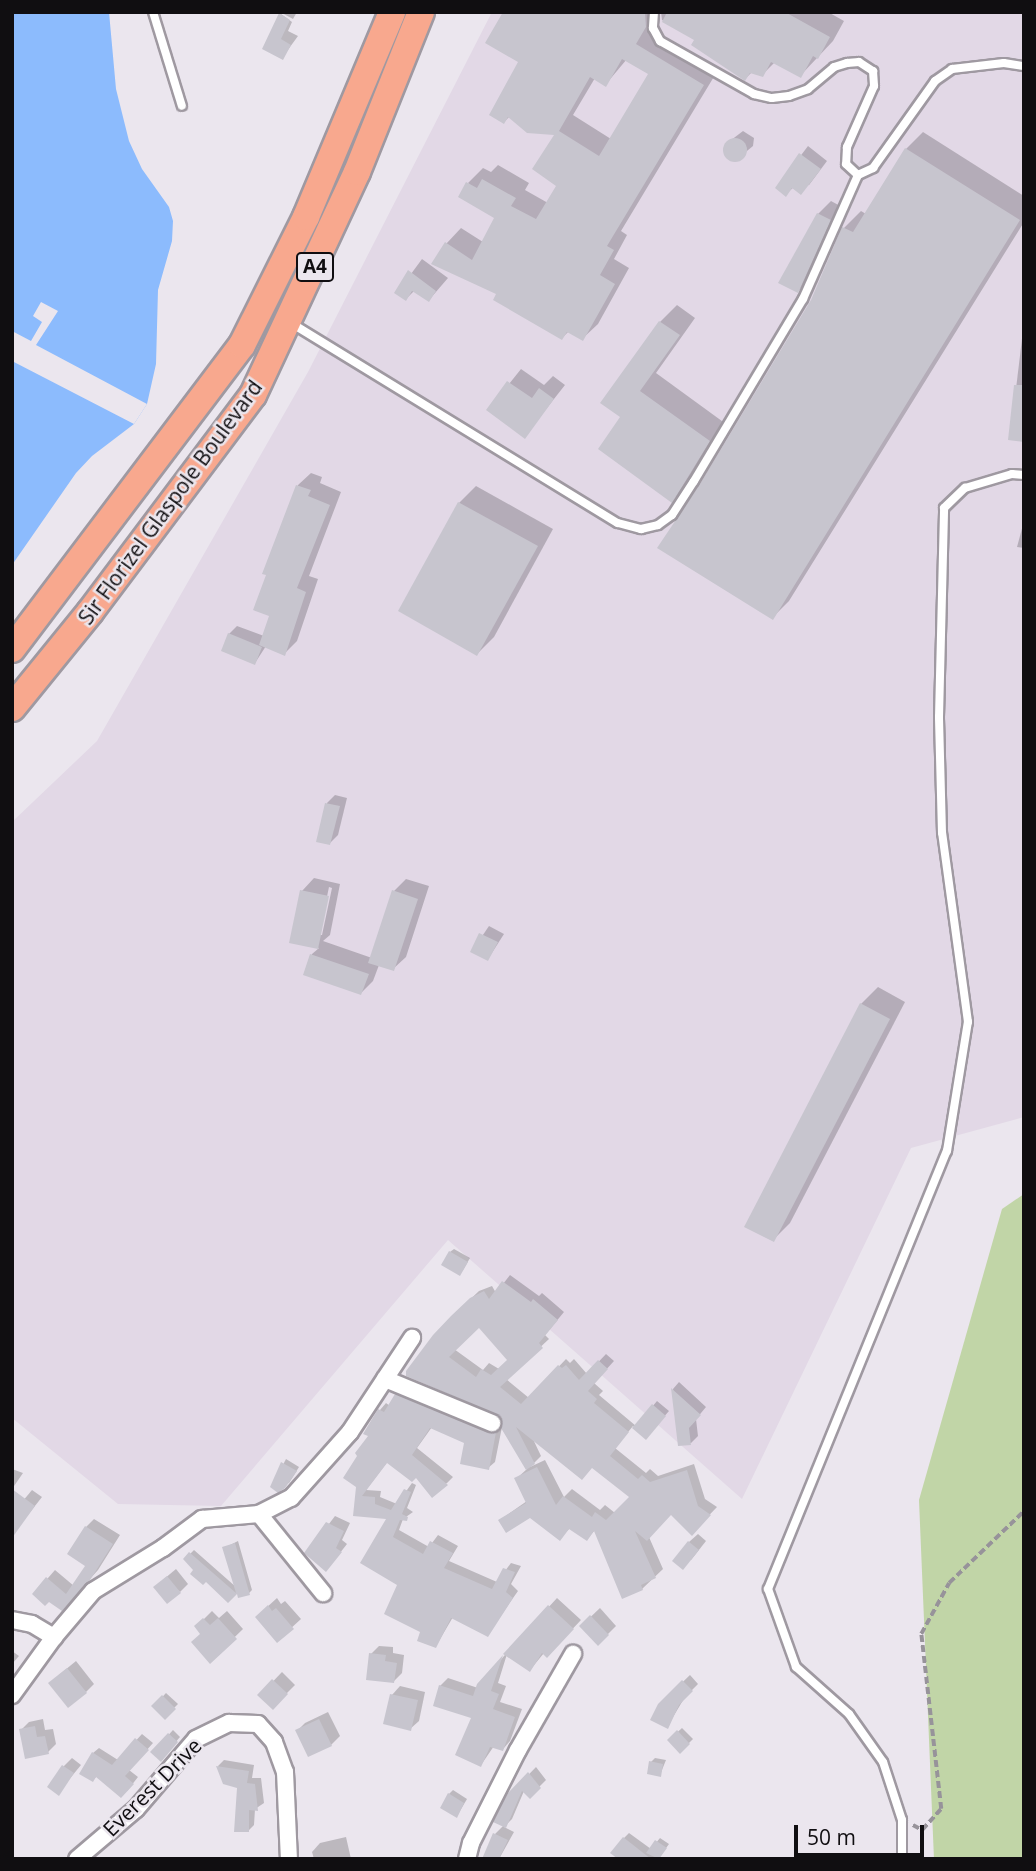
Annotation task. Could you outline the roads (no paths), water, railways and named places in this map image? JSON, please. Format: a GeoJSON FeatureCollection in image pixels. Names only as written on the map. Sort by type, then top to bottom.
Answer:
{"type":"FeatureCollection","features":[{"type":"Feature","properties":{"kind":"highway","name":"Sir Florizel Glaspole Boulevard"},"geometry":{"type":"LineString","coordinates":[[12,649],[242,345],[306,217],[392,12]]}},
{"type":"Feature","properties":{"kind":"highway","name":"Sir Florizel Glaspole Boulevard"},"geometry":{"type":"LineString","coordinates":[[12,708],[90,612],[253,395],[357,172],[421,12]]}},
{"type":"Feature","properties":{"kind":"street"},"geometry":{"type":"LineString","coordinates":[[12,1695],[54,1637],[93,1591],[163,1548],[202,1520],[259,1514],[291,1498],[350,1432],[412,1338]]}},
{"type":"Feature","properties":{"kind":"street"},"geometry":{"type":"LineString","coordinates":[[385,1379],[492,1423]]}},
{"type":"Feature","properties":{"kind":"street"},"geometry":{"type":"LineString","coordinates":[[259,1514],[323,1592]]}},
{"type":"Feature","properties":{"kind":"street"},"geometry":{"type":"LineString","coordinates":[[12,1620],[32,1624],[54,1637]]}},
{"type":"Feature","properties":{"kind":"street"},"geometry":{"type":"LineString","coordinates":[[467,1859],[471,1843],[518,1750],[573,1654]]}},
{"type":"Feature","properties":{"kind":"street","name":"Everest Drive"},"geometry":{"type":"LineString","coordinates":[[77,1859],[136,1809],[196,1738],[229,1723],[258,1724],[274,1742],[285,1772],[289,1859]]}},
{"type":"Feature","properties":{"kind":"lane"},"geometry":{"type":"LineString","coordinates":[[153,12],[183,106]]}},
{"type":"Feature","properties":{"kind":"lane"},"geometry":{"type":"LineString","coordinates":[[654,12],[653,28],[660,41],[754,94],[772,98],[789,96],[808,89],[834,67],[846,62],[859,62],[873,71],[874,86],[847,147],[846,164],[858,175]]}},
{"type":"Feature","properties":{"kind":"lane"},"geometry":{"type":"LineString","coordinates":[[289,322],[618,523],[641,530],[658,525],[672,515],[694,481],[803,299],[858,175],[873,168],[935,81],[953,69],[1004,63],[1024,66]]}},
{"type":"Feature","properties":{"kind":"lane"},"geometry":{"type":"LineString","coordinates":[[902,1859],[902,1820],[883,1762],[849,1714],[796,1667],[768,1589],[947,1151],[968,1022],[942,834],[939,717],[944,508],[965,488],[1012,474],[1024,475]]}},
{"type":"Feature","properties":{"kind":"water"},"geometry":{"type":"Polygon","coordinates":[[[12,12],[109,12],[116,89],[129,141],[142,169],[169,207],[173,221],[172,241],[158,290],[156,364],[147,404],[134,424],[92,456],[76,473],[12,565],[12,12]]]}}]}
